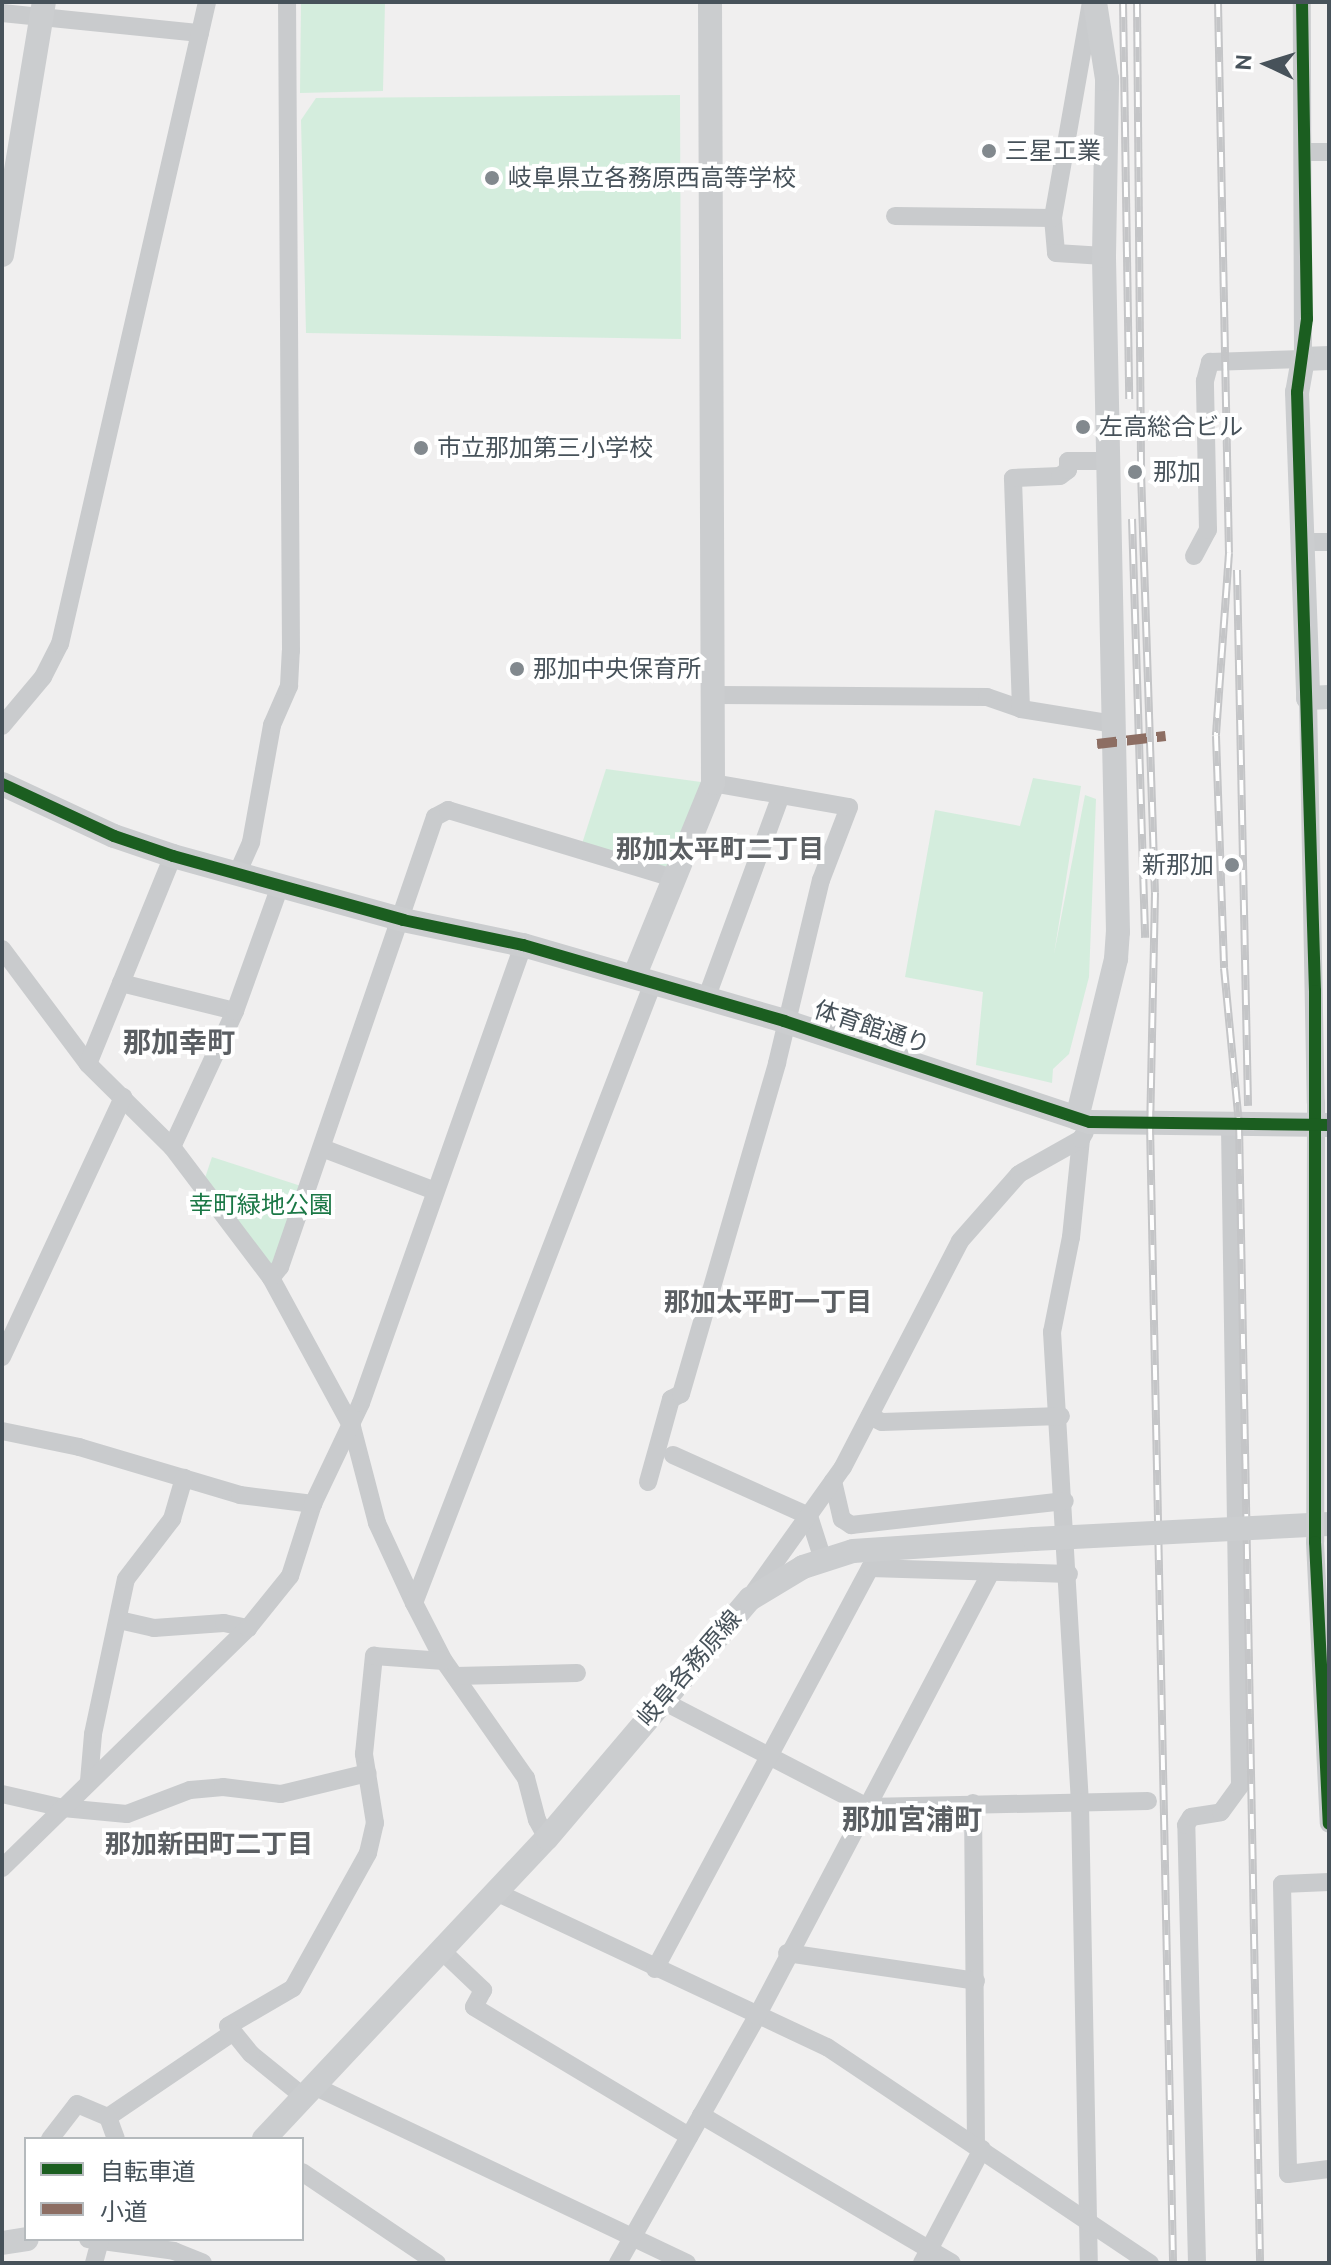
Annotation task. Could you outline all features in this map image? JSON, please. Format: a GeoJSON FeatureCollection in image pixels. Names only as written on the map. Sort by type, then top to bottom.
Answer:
{"type":"FeatureCollection","features":[{"type":"Feature","properties":{"kind":"street"},"geometry":{"type":"LineString","coordinates":[[2,726],[43,677],[60,644],[207,2]]}},
{"type":"Feature","properties":{"kind":"street"},"geometry":{"type":"LineString","coordinates":[[237,874],[263,796],[265,756],[289,686],[287,2]]}},
{"type":"Feature","properties":{"kind":"street"},"geometry":{"type":"LineString","coordinates":[[414,1603],[713,783],[716,695],[710,2]]}},
{"type":"Feature","properties":{"kind":"street"},"geometry":{"type":"LineString","coordinates":[[1093,2],[1053,218],[1056,253],[1104,256]]}},
{"type":"Feature","properties":{"kind":"street"},"geometry":{"type":"LineString","coordinates":[[1089,2263],[1080,1803],[1061,1416],[1052,1332],[1071,1237],[1082,1126],[1116,959],[1115,724],[1104,256],[1107,79],[1093,2]]}},
{"type":"Feature","properties":{"kind":"street"},"geometry":{"type":"LineString","coordinates":[[1302,2],[1303,359],[1297,392],[1300,542],[1318,697],[1322,1125],[1315,1542],[1329,1824]]}},
{"type":"Feature","properties":{"kind":"street"},"geometry":{"type":"LineString","coordinates":[[2,13],[43,10],[200,33]]}},
{"type":"Feature","properties":{"kind":"street"},"geometry":{"type":"LineString","coordinates":[[2,255],[43,10]]}},
{"type":"Feature","properties":{"kind":"street"},"geometry":{"type":"LineString","coordinates":[[1304,152],[1329,152]]}},
{"type":"Feature","properties":{"kind":"street"},"geometry":{"type":"LineString","coordinates":[[895,216],[1053,218]]}},
{"type":"Feature","properties":{"kind":"street"},"geometry":{"type":"LineString","coordinates":[[1194,556],[1208,530],[1205,381],[1210,362],[1329,358]]}},
{"type":"Feature","properties":{"kind":"street"},"geometry":{"type":"LineString","coordinates":[[1021,709],[1013,478],[1060,476],[1068,470],[1068,461],[1109,461]]}},
{"type":"Feature","properties":{"kind":"street"},"geometry":{"type":"LineString","coordinates":[[1300,542],[1329,542]]}},
{"type":"Feature","properties":{"kind":"street"},"geometry":{"type":"LineString","coordinates":[[716,695],[987,697],[1021,709],[1115,724]]}},
{"type":"Feature","properties":{"kind":"street"},"geometry":{"type":"LineString","coordinates":[[648,1482],[671,1399],[681,1394],[777,1063],[784,1021],[821,880],[849,807],[713,783]]}},
{"type":"Feature","properties":{"kind":"street"},"geometry":{"type":"LineString","coordinates":[[2,784],[54,805],[114,836],[173,856],[403,920],[523,945],[352,1427],[313,1504],[290,1576],[248,1628],[2,1868]]}},
{"type":"Feature","properties":{"kind":"street"},"geometry":{"type":"LineString","coordinates":[[706,999],[781,795]]}},
{"type":"Feature","properties":{"kind":"street"},"geometry":{"type":"LineString","coordinates":[[271,1278],[280,1267],[403,920],[435,817],[448,810],[676,879]]}},
{"type":"Feature","properties":{"kind":"street"},"geometry":{"type":"LineString","coordinates":[[88,1064],[173,856]]}},
{"type":"Feature","properties":{"kind":"street"},"geometry":{"type":"LineString","coordinates":[[172,1147],[235,1011],[280,886]]}},
{"type":"Feature","properties":{"kind":"street","name":"体育館通り"},"geometry":{"type":"LineString","coordinates":[[523,945],[784,1021],[1082,1126],[1322,1125]]}},
{"type":"Feature","properties":{"kind":"street"},"geometry":{"type":"LineString","coordinates":[[2,949],[88,1064],[172,1147],[271,1278],[352,1427],[377,1523],[414,1603],[444,1661],[526,1778],[537,1820],[547,1838]]}},
{"type":"Feature","properties":{"kind":"street"},"geometry":{"type":"LineString","coordinates":[[121,983],[235,1011]]}},
{"type":"Feature","properties":{"kind":"street"},"geometry":{"type":"LineString","coordinates":[[2,1357],[123,1097]]}},
{"type":"Feature","properties":{"kind":"street"},"geometry":{"type":"LineString","coordinates":[[1197,2263],[1186,1825],[1191,1817],[1221,1812],[1240,1786],[1230,1124]]}},
{"type":"Feature","properties":{"kind":"street"},"geometry":{"type":"LineString","coordinates":[[750,1599],[833,1481],[960,1241],[984,1209],[1019,1174],[1082,1126]]}},
{"type":"Feature","properties":{"kind":"street"},"geometry":{"type":"LineString","coordinates":[[322,1148],[435,1191]]}},
{"type":"Feature","properties":{"kind":"street"},"geometry":{"type":"LineString","coordinates":[[870,1416],[882,1422],[1061,1416]]}},
{"type":"Feature","properties":{"kind":"street"},"geometry":{"type":"LineString","coordinates":[[2,1431],[240,1495],[313,1504]]}},
{"type":"Feature","properties":{"kind":"street"},"geometry":{"type":"LineString","coordinates":[[673,1455],[809,1516],[823,1560]]}},
{"type":"Feature","properties":{"kind":"street"},"geometry":{"type":"LineString","coordinates":[[89,1781],[93,1734],[126,1579],[172,1519],[184,1478]]}},
{"type":"Feature","properties":{"kind":"street"},"geometry":{"type":"LineString","coordinates":[[833,1481],[842,1519],[851,1525],[1065,1501]]}},
{"type":"Feature","properties":{"kind":"street","name":"岐阜各務原線"},"geometry":{"type":"LineString","coordinates":[[266,2137],[498,1893],[750,1599],[823,1560],[888,1546],[1329,1524]]}},
{"type":"Feature","properties":{"kind":"street"},"geometry":{"type":"LineString","coordinates":[[655,1969],[870,1568],[1069,1574]]}},
{"type":"Feature","properties":{"kind":"street"},"geometry":{"type":"LineString","coordinates":[[618,2263],[757,2016],[787,1953],[991,1572]]}},
{"type":"Feature","properties":{"kind":"street"},"geometry":{"type":"LineString","coordinates":[[119,1620],[154,1628],[224,1623],[248,1628]]}},
{"type":"Feature","properties":{"kind":"street"},"geometry":{"type":"LineString","coordinates":[[444,1661],[374,1656],[365,1731],[375,1823],[356,1877],[293,1988],[228,2026],[232,2033],[309,2091],[687,2263]]}},
{"type":"Feature","properties":{"kind":"street"},"geometry":{"type":"LineString","coordinates":[[455,1676],[577,1673]]}},
{"type":"Feature","properties":{"kind":"street"},"geometry":{"type":"LineString","coordinates":[[661,1700],[867,1807],[1148,1801]]}},
{"type":"Feature","properties":{"kind":"street"},"geometry":{"type":"LineString","coordinates":[[2,1794],[63,1808],[127,1814],[190,1790],[223,1787],[281,1794],[368,1773]]}},
{"type":"Feature","properties":{"kind":"street"},"geometry":{"type":"LineString","coordinates":[[926,2256],[979,2147],[973,1803]]}},
{"type":"Feature","properties":{"kind":"street"},"geometry":{"type":"LineString","coordinates":[[1329,1882],[1282,1884],[1288,2174],[1329,2169]]}},
{"type":"Feature","properties":{"kind":"street"},"geometry":{"type":"LineString","coordinates":[[498,1893],[565,1926],[609,1940],[655,1969],[827,2047],[1150,2263]]}},
{"type":"Feature","properties":{"kind":"street"},"geometry":{"type":"LineString","coordinates":[[442,1951],[483,1990],[474,2007],[689,2136]]}},
{"type":"Feature","properties":{"kind":"street"},"geometry":{"type":"LineString","coordinates":[[787,1953],[976,1981]]}},
{"type":"Feature","properties":{"kind":"street"},"geometry":{"type":"LineString","coordinates":[[108,2117],[232,2033]]}},
{"type":"Feature","properties":{"kind":"street"},"geometry":{"type":"LineString","coordinates":[[52,2137],[77,2104],[108,2117],[115,2137]]}},
{"type":"Feature","properties":{"kind":"street"},"geometry":{"type":"LineString","coordinates":[[701,2115],[926,2256],[952,2263]]}},
{"type":"Feature","properties":{"kind":"street"},"geometry":{"type":"LineString","coordinates":[[304,2173],[437,2263]]}},
{"type":"Feature","properties":{"kind":"street"},"geometry":{"type":"LineString","coordinates":[[2,2243],[24,2239]]}},
{"type":"Feature","properties":{"kind":"street"},"geometry":{"type":"LineString","coordinates":[[94,2241],[94,2263]]}},
{"type":"Feature","properties":{"kind":"street"},"geometry":{"type":"LineString","coordinates":[[101,2241],[174,2251],[203,2263]]}},
{"type":"Feature","properties":{"kind":"green space"},"geometry":{"type":"Polygon","coordinates":[[[301,2],[385,2],[383,91],[300,93],[301,2]]]}},
{"type":"Feature","properties":{"kind":"green space","name":"岐阜県立各務原西高等学校"},"geometry":{"type":"Polygon","coordinates":[[[680,95],[681,339],[306,333],[301,120],[316,98],[680,95]]]}},
{"type":"Feature","properties":{"kind":"green space"},"geometry":{"type":"Polygon","coordinates":[[[606,769],[701,782],[669,877],[580,850],[606,769]]]}},
{"type":"Feature","properties":{"kind":"green space"},"geometry":{"type":"Polygon","coordinates":[[[1033,778],[1081,786],[1054,954],[1085,795],[1096,799],[1089,977],[1069,1054],[1053,1069],[1052,1083],[976,1065],[983,992],[905,977],[935,810],[1020,826],[1033,778]]]}},
{"type":"Feature","properties":{"kind":"green space","name":"幸町緑地公園"},"geometry":{"type":"Polygon","coordinates":[[[212,1157],[301,1186],[268,1274],[205,1178],[212,1157]]]}},
{"type":"Feature","properties":{"kind":"railway"},"geometry":{"type":"LineString","coordinates":[[1123,2],[1129,399]]}},
{"type":"Feature","properties":{"kind":"railway"},"geometry":{"type":"LineString","coordinates":[[1137,2],[1141,472],[1155,893],[1150,1125],[1173,2263]]}},
{"type":"Feature","properties":{"kind":"railway"},"geometry":{"type":"LineString","coordinates":[[1218,2],[1229,553],[1216,736],[1224,968],[1239,1124],[1260,2263]]}},
{"type":"Feature","properties":{"kind":"railway"},"geometry":{"type":"LineString","coordinates":[[1132,519],[1145,938]]}},
{"type":"Feature","properties":{"kind":"railway"},"geometry":{"type":"LineString","coordinates":[[1237,570],[1248,1106]]}},
{"type":"Feature","properties":{"kind":"marked path"},"geometry":{"type":"LineString","coordinates":[[1097,744],[1166,736]]}},
{"type":"Feature","properties":{"kind":"cycle path"},"geometry":{"type":"LineString","coordinates":[[1302,2],[1307,319],[1297,392],[1315,991],[1315,1542],[1329,1824]]}},
{"type":"Feature","properties":{"kind":"cycle path"},"geometry":{"type":"LineString","coordinates":[[2,784],[114,836],[173,856],[403,920],[523,945],[784,1021],[1090,1122],[1329,1125]]}},
{"type":"Feature","properties":{"kind":"place","name":"三星工業"},"geometry":{"type":"Point","coordinates":[989,151]}},
{"type":"Feature","properties":{"kind":"place","name":"岐阜県立各務原西高等学校"},"geometry":{"type":"Point","coordinates":[492,178]}},
{"type":"Feature","properties":{"kind":"place","name":"左高総合ビル"},"geometry":{"type":"Point","coordinates":[1083,427]}},
{"type":"Feature","properties":{"kind":"place","name":"市立那加第三小学校"},"geometry":{"type":"Point","coordinates":[421,448]}},
{"type":"Feature","properties":{"kind":"place","name":"那加"},"geometry":{"type":"Point","coordinates":[1135,472]}},
{"type":"Feature","properties":{"kind":"place","name":"那加中央保育所"},"geometry":{"type":"Point","coordinates":[517,669]}},
{"type":"Feature","properties":{"kind":"place","name":"新那加"},"geometry":{"type":"Point","coordinates":[1232,865]}},
{"type":"Feature","properties":{"kind":"district","name":"那加太平町二丁目"},"geometry":{"type":"Point","coordinates":[720,849]}},
{"type":"Feature","properties":{"kind":"district","name":"那加幸町"},"geometry":{"type":"Point","coordinates":[179,1042]}},
{"type":"Feature","properties":{"kind":"district","name":"那加太平町一丁目"},"geometry":{"type":"Point","coordinates":[768,1302]}},
{"type":"Feature","properties":{"kind":"district","name":"那加宮浦町"},"geometry":{"type":"Point","coordinates":[912,1819]}},
{"type":"Feature","properties":{"kind":"district","name":"那加新田町二丁目"},"geometry":{"type":"Point","coordinates":[209,1844]}}]}
